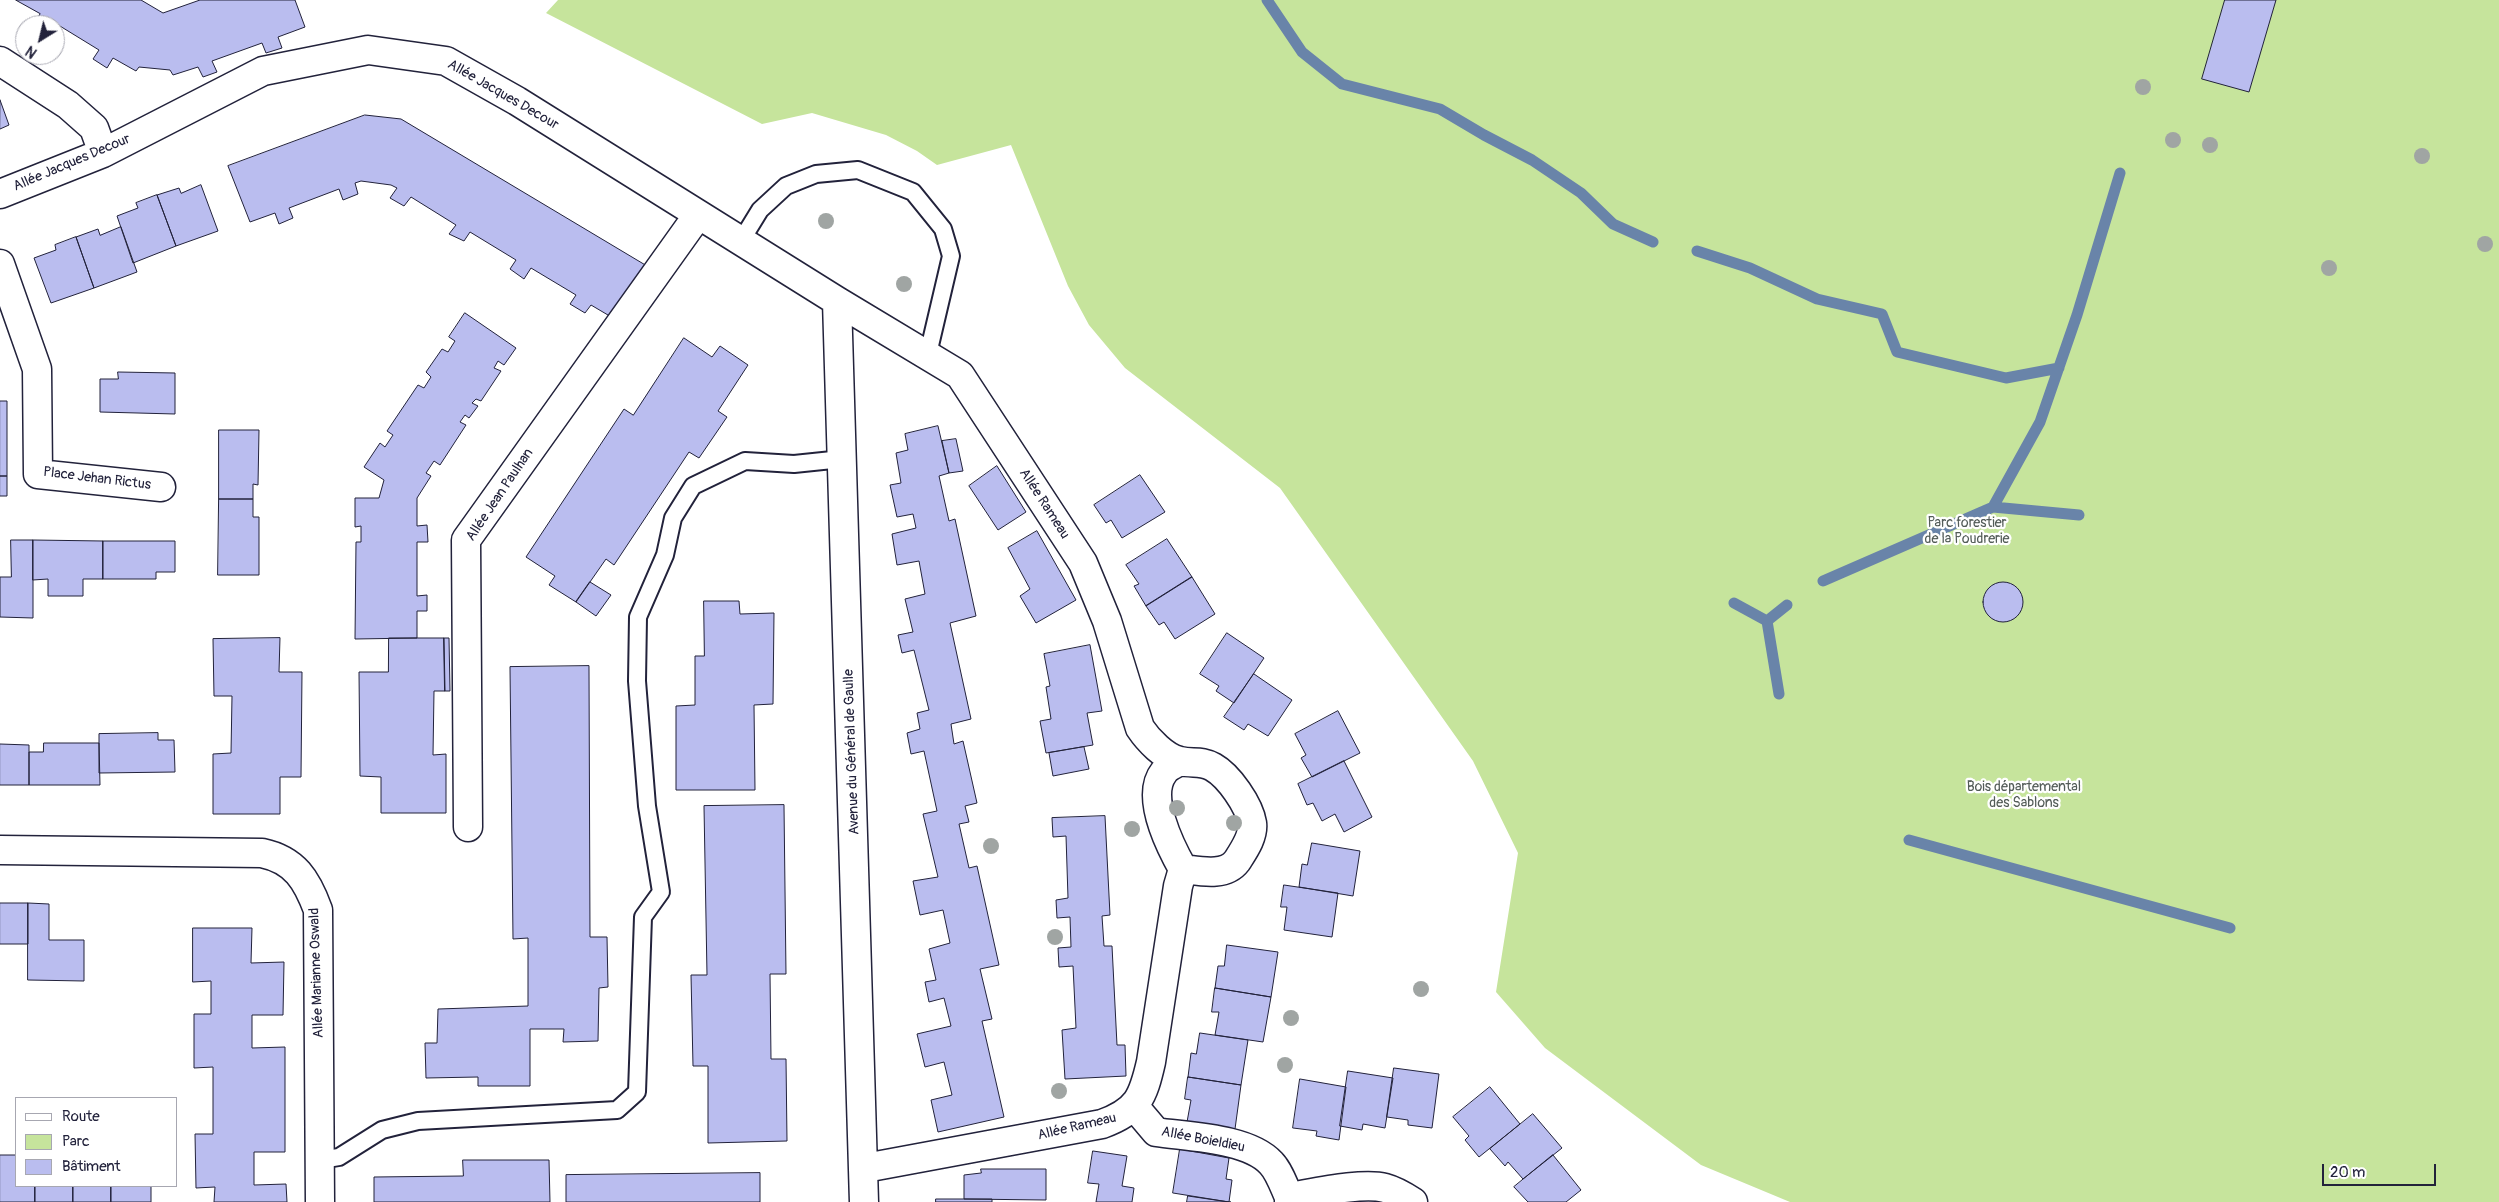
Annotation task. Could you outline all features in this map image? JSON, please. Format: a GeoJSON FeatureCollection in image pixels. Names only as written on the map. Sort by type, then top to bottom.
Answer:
{"type":"FeatureCollection","features":[{"type":"Feature","properties":{"kind":"street","name":"Allée Jacques Decour"},"geometry":{"type":"LineString","coordinates":[[0,194],[103,153],[263,71],[368,50],[446,61],[517,101],[837,301]]}},
{"type":"Feature","properties":{"kind":"street"},"geometry":{"type":"LineString","coordinates":[[0,62],[68,105],[94,128],[103,153]]}},
{"type":"Feature","properties":{"kind":"street","name":"Allée Jean Paulhan"},"geometry":{"type":"LineString","coordinates":[[468,828],[466,540],[698,215]]}},
{"type":"Feature","properties":{"kind":"street","name":"Place Jehan Rictus"},"geometry":{"type":"LineString","coordinates":[[0,264],[37,369],[38,474],[161,487]]}},
{"type":"Feature","properties":{"kind":"street","name":"Allée Rameau"},"geometry":{"type":"LineString","coordinates":[[837,301],[960,375],[1083,564],[1107,621],[1140,728],[1150,743],[1180,761],[1197,761],[1214,768],[1229,779],[1252,823],[1247,846],[1234,865],[1215,872],[1184,869],[1178,886],[1151,1062],[1145,1089],[1134,1106],[1122,1117],[1102,1124],[865,1168]]}},
{"type":"Feature","properties":{"kind":"street","name":"Avenue du Général de Gaulle"},"geometry":{"type":"LineString","coordinates":[[837,301],[865,1168],[864,1202]]}},
{"type":"Feature","properties":{"kind":"street"},"geometry":{"type":"LineString","coordinates":[[1180,761],[1164,771],[1156,788],[1157,804],[1173,852],[1184,869]]}},
{"type":"Feature","properties":{"kind":"street","name":"Allée Marianne Oswald"},"geometry":{"type":"LineString","coordinates":[[0,850],[262,853],[279,857],[294,868],[309,887],[318,910],[320,1202]]}},
{"type":"Feature","properties":{"kind":"street","name":"Allée Boieldieu"},"geometry":{"type":"LineString","coordinates":[[1134,1106],[1156,1132],[1242,1146],[1258,1152],[1272,1164],[1289,1199],[1370,1186],[1385,1187],[1400,1193],[1413,1202]]}},
{"type":"Feature","properties":{"kind":"lane"},"geometry":{"type":"LineString","coordinates":[[740,241],[760,210],[786,186],[816,174],[858,170],[913,192],[943,229],[951,256],[928,354]]}},
{"type":"Feature","properties":{"kind":"lane"},"geometry":{"type":"LineString","coordinates":[[321,1160],[339,1157],[382,1130],[418,1121],[617,1110],[637,1092],[643,917],[661,892],[647,806],[637,681],[638,617],[665,555],[673,518],[693,486],[745,461],[794,464],[842,459]]}},
{"type":"Feature","properties":{"kind":"green space","name":"Parc forestier de la Poudrerie"},"geometry":{"type":"Polygon","coordinates":[[[558,0],[2499,0],[2499,1202],[1790,1202],[1701,1165],[1545,1048],[1496,992],[1518,853],[1473,761],[1280,488],[1125,368],[1089,325],[1068,286],[1011,145],[937,165],[917,151],[886,135],[812,113],[762,124],[546,13],[558,0]]]}},
{"type":"Feature","properties":{"kind":"building"},"geometry":{"type":"Polygon","coordinates":[[[16,0],[141,0],[163,13],[200,0],[295,0],[305,27],[278,37],[282,48],[266,53],[262,43],[212,61],[217,72],[203,77],[198,67],[173,75],[170,70],[139,67],[136,71],[113,58],[107,68],[93,59],[99,50],[65,29],[65,15],[40,14],[16,0]]]}},
{"type":"Feature","properties":{"kind":"building"},"geometry":{"type":"Polygon","coordinates":[[[2225,0],[2276,0],[2249,92],[2202,79],[2225,0]]]}},
{"type":"Feature","properties":{"kind":"building"},"geometry":{"type":"Polygon","coordinates":[[[0,100],[9,125],[0,129],[0,100]]]}},
{"type":"Feature","properties":{"kind":"building"},"geometry":{"type":"Polygon","coordinates":[[[365,115],[401,119],[647,266],[613,318],[591,305],[585,313],[570,304],[576,295],[531,268],[524,279],[510,269],[516,260],[470,232],[464,241],[449,234],[456,225],[411,197],[404,206],[390,198],[397,188],[391,185],[361,181],[355,183],[358,194],[343,200],[339,189],[289,208],[293,218],[279,224],[275,213],[250,222],[228,166],[365,115]]]}},
{"type":"Feature","properties":{"kind":"building"},"geometry":{"type":"Polygon","coordinates":[[[201,185],[218,231],[176,246],[157,195],[179,188],[181,193],[201,185]]]}},
{"type":"Feature","properties":{"kind":"building"},"geometry":{"type":"Polygon","coordinates":[[[157,195],[176,246],[133,263],[117,216],[138,208],[136,203],[157,195]]]}},
{"type":"Feature","properties":{"kind":"building"},"geometry":{"type":"Polygon","coordinates":[[[121,227],[137,272],[94,288],[76,237],[98,229],[100,235],[121,227]]]}},
{"type":"Feature","properties":{"kind":"building"},"geometry":{"type":"Polygon","coordinates":[[[76,237],[94,288],[51,303],[34,258],[56,250],[55,245],[76,237]]]}},
{"type":"Feature","properties":{"kind":"building"},"geometry":{"type":"Polygon","coordinates":[[[465,313],[516,348],[504,365],[498,361],[494,368],[501,371],[481,401],[476,399],[472,403],[478,406],[469,418],[465,415],[460,422],[466,425],[440,465],[434,461],[426,473],[431,476],[417,498],[417,526],[427,525],[428,542],[417,542],[417,596],[427,595],[427,611],[417,611],[417,638],[355,639],[356,542],[361,542],[361,526],[355,527],[355,498],[379,498],[384,480],[364,467],[380,443],[385,447],[393,435],[387,431],[418,385],[424,388],[431,377],[426,372],[442,349],[448,352],[455,341],[449,337],[465,313]]]}},
{"type":"Feature","properties":{"kind":"building"},"geometry":{"type":"Polygon","coordinates":[[[684,338],[712,357],[720,346],[748,365],[718,411],[727,417],[699,458],[689,452],[614,565],[606,559],[576,602],[549,585],[555,576],[526,557],[624,409],[633,415],[684,338]]]}},
{"type":"Feature","properties":{"kind":"building"},"geometry":{"type":"Polygon","coordinates":[[[118,372],[175,373],[175,414],[100,412],[100,379],[118,379],[118,372]]]}},
{"type":"Feature","properties":{"kind":"building"},"geometry":{"type":"Polygon","coordinates":[[[0,401],[7,401],[7,476],[0,476],[0,401]]]}},
{"type":"Feature","properties":{"kind":"building"},"geometry":{"type":"Polygon","coordinates":[[[938,426],[949,473],[939,476],[949,521],[955,519],[976,616],[950,623],[971,719],[951,724],[954,744],[963,741],[977,803],[965,806],[969,822],[959,824],[969,868],[977,866],[999,965],[980,969],[992,1019],[982,1021],[1004,1117],[938,1132],[931,1100],[952,1095],[944,1062],[925,1067],[917,1034],[951,1026],[944,998],[929,1002],[925,982],[936,980],[929,949],[950,943],[943,910],[920,915],[913,881],[938,877],[923,814],[937,811],[924,751],[911,754],[907,733],[920,729],[917,713],[929,710],[914,650],[902,653],[898,635],[913,632],[905,599],[925,594],[919,561],[897,565],[892,534],[916,528],[913,514],[897,517],[890,485],[901,483],[896,453],[908,450],[905,434],[938,426]]]}},
{"type":"Feature","properties":{"kind":"building"},"geometry":{"type":"Polygon","coordinates":[[[219,430],[259,430],[258,485],[253,484],[253,499],[219,499],[219,430]]]}},
{"type":"Feature","properties":{"kind":"building"},"geometry":{"type":"Polygon","coordinates":[[[956,439],[963,471],[949,473],[942,441],[956,439]]]}},
{"type":"Feature","properties":{"kind":"building"},"geometry":{"type":"Polygon","coordinates":[[[997,466],[1026,512],[998,530],[969,486],[997,466]]]}},
{"type":"Feature","properties":{"kind":"building"},"geometry":{"type":"Polygon","coordinates":[[[1140,475],[1165,512],[1122,538],[1111,520],[1106,523],[1094,505],[1140,475]]]}},
{"type":"Feature","properties":{"kind":"building"},"geometry":{"type":"Polygon","coordinates":[[[0,476],[7,476],[7,496],[0,496],[0,476]]]}},
{"type":"Feature","properties":{"kind":"building"},"geometry":{"type":"Polygon","coordinates":[[[219,499],[253,499],[253,517],[259,517],[259,575],[218,575],[219,499]]]}},
{"type":"Feature","properties":{"kind":"building"},"geometry":{"type":"Polygon","coordinates":[[[1037,531],[1076,600],[1036,623],[1020,596],[1030,589],[1008,548],[1037,531]]]}},
{"type":"Feature","properties":{"kind":"building"},"geometry":{"type":"Polygon","coordinates":[[[1167,539],[1192,577],[1146,606],[1134,586],[1139,584],[1126,565],[1167,539]]]}},
{"type":"Feature","properties":{"kind":"building"},"geometry":{"type":"Polygon","coordinates":[[[11,540],[33,540],[33,618],[0,617],[0,577],[11,577],[11,540]]]}},
{"type":"Feature","properties":{"kind":"building"},"geometry":{"type":"Polygon","coordinates":[[[33,540],[103,541],[103,579],[83,579],[83,596],[48,596],[48,579],[33,580],[33,540]]]}},
{"type":"Feature","properties":{"kind":"building"},"geometry":{"type":"Polygon","coordinates":[[[103,541],[175,541],[175,572],[156,572],[156,579],[103,579],[103,541]]]}},
{"type":"Feature","properties":{"kind":"building"},"geometry":{"type":"Polygon","coordinates":[[[1192,577],[1215,614],[1175,639],[1164,622],[1159,625],[1146,606],[1192,577]]]}},
{"type":"Feature","properties":{"kind":"building"},"geometry":{"type":"Polygon","coordinates":[[[590,582],[611,595],[596,616],[576,602],[590,582]]]}},
{"type":"Feature","properties":{"kind":"building"},"geometry":{"type":"Polygon","coordinates":[[[2007,582],[2014,585],[2020,591],[2023,602],[2022,610],[2014,619],[2007,622],[1999,622],[1992,619],[1984,610],[1983,598],[1986,591],[1995,583],[2007,582]]]}},
{"type":"Feature","properties":{"kind":"building"},"geometry":{"type":"Polygon","coordinates":[[[704,601],[739,601],[740,614],[774,613],[773,704],[754,705],[755,790],[676,790],[676,706],[695,705],[695,656],[704,656],[704,601]]]}},
{"type":"Feature","properties":{"kind":"building"},"geometry":{"type":"Polygon","coordinates":[[[1227,633],[1264,658],[1234,703],[1216,691],[1219,686],[1200,674],[1227,633]]]}},
{"type":"Feature","properties":{"kind":"building"},"geometry":{"type":"Polygon","coordinates":[[[280,638],[279,672],[302,672],[301,777],[280,777],[280,814],[213,814],[213,754],[231,753],[232,696],[214,696],[213,639],[280,638]]]}},
{"type":"Feature","properties":{"kind":"building"},"geometry":{"type":"Polygon","coordinates":[[[389,638],[444,638],[445,691],[434,691],[433,755],[446,754],[446,813],[381,813],[381,777],[360,776],[359,672],[388,672],[389,638]]]}},
{"type":"Feature","properties":{"kind":"building"},"geometry":{"type":"Polygon","coordinates":[[[444,638],[449,638],[450,691],[445,691],[444,638]]]}},
{"type":"Feature","properties":{"kind":"building"},"geometry":{"type":"Polygon","coordinates":[[[1090,645],[1102,711],[1087,713],[1093,745],[1046,753],[1040,721],[1051,719],[1046,687],[1050,686],[1044,654],[1090,645]]]}},
{"type":"Feature","properties":{"kind":"building"},"geometry":{"type":"Polygon","coordinates":[[[589,666],[590,937],[607,937],[608,987],[599,988],[598,1041],[563,1042],[564,1029],[530,1029],[530,1086],[478,1086],[478,1077],[426,1078],[425,1043],[437,1043],[438,1009],[528,1006],[528,938],[513,939],[510,667],[589,666]]]}},
{"type":"Feature","properties":{"kind":"building"},"geometry":{"type":"Polygon","coordinates":[[[1254,674],[1292,700],[1268,736],[1248,724],[1244,730],[1224,717],[1254,674]]]}},
{"type":"Feature","properties":{"kind":"building"},"geometry":{"type":"Polygon","coordinates":[[[1338,711],[1360,753],[1312,777],[1301,758],[1306,755],[1295,734],[1338,711]]]}},
{"type":"Feature","properties":{"kind":"building"},"geometry":{"type":"Polygon","coordinates":[[[158,733],[158,740],[174,740],[175,772],[99,773],[99,734],[158,733]]]}},
{"type":"Feature","properties":{"kind":"building"},"geometry":{"type":"Polygon","coordinates":[[[44,743],[99,743],[100,785],[29,785],[29,752],[43,752],[44,743]]]}},
{"type":"Feature","properties":{"kind":"building"},"geometry":{"type":"Polygon","coordinates":[[[0,744],[29,745],[29,785],[0,785],[0,744]]]}},
{"type":"Feature","properties":{"kind":"building"},"geometry":{"type":"Polygon","coordinates":[[[1084,747],[1089,769],[1053,776],[1049,753],[1084,747]]]}},
{"type":"Feature","properties":{"kind":"building"},"geometry":{"type":"Polygon","coordinates":[[[1344,761],[1372,817],[1344,832],[1335,814],[1322,821],[1313,803],[1307,805],[1298,784],[1344,761]]]}},
{"type":"Feature","properties":{"kind":"building"},"geometry":{"type":"Polygon","coordinates":[[[784,805],[786,974],[770,974],[771,1059],[786,1059],[787,1141],[708,1143],[708,1066],[693,1066],[691,975],[707,975],[704,806],[784,805]]]}},
{"type":"Feature","properties":{"kind":"building"},"geometry":{"type":"Polygon","coordinates":[[[1105,816],[1110,915],[1102,916],[1104,946],[1112,946],[1117,1045],[1125,1045],[1126,1076],[1065,1079],[1062,1030],[1076,1028],[1073,966],[1059,967],[1058,948],[1071,947],[1070,917],[1057,918],[1056,900],[1068,898],[1066,836],[1053,837],[1052,818],[1105,816]]]}},
{"type":"Feature","properties":{"kind":"building"},"geometry":{"type":"Polygon","coordinates":[[[1312,843],[1360,851],[1353,896],[1299,887],[1302,864],[1307,865],[1312,843]]]}},
{"type":"Feature","properties":{"kind":"building"},"geometry":{"type":"Polygon","coordinates":[[[1284,885],[1338,893],[1332,937],[1284,930],[1287,907],[1281,907],[1284,885]]]}},
{"type":"Feature","properties":{"kind":"building"},"geometry":{"type":"Polygon","coordinates":[[[0,903],[28,903],[28,944],[0,944],[0,903]]]}},
{"type":"Feature","properties":{"kind":"building"},"geometry":{"type":"Polygon","coordinates":[[[28,903],[49,904],[49,940],[84,940],[84,981],[28,980],[28,903]]]}},
{"type":"Feature","properties":{"kind":"building"},"geometry":{"type":"Polygon","coordinates":[[[193,928],[252,928],[251,963],[284,962],[283,1015],[252,1015],[252,1048],[285,1047],[285,1152],[254,1152],[254,1185],[286,1184],[287,1202],[214,1202],[215,1187],[196,1188],[195,1134],[213,1134],[213,1067],[194,1068],[194,1014],[211,1014],[211,981],[193,982],[193,928]]]}},
{"type":"Feature","properties":{"kind":"building"},"geometry":{"type":"Polygon","coordinates":[[[1227,945],[1278,952],[1271,997],[1215,988],[1218,966],[1224,966],[1227,945]]]}},
{"type":"Feature","properties":{"kind":"building"},"geometry":{"type":"Polygon","coordinates":[[[1215,988],[1271,997],[1263,1042],[1215,1035],[1219,1012],[1212,1012],[1215,988]]]}},
{"type":"Feature","properties":{"kind":"building"},"geometry":{"type":"Polygon","coordinates":[[[1200,1033],[1248,1040],[1241,1085],[1188,1077],[1191,1053],[1196,1054],[1200,1033]]]}},
{"type":"Feature","properties":{"kind":"building"},"geometry":{"type":"Polygon","coordinates":[[[1394,1068],[1439,1074],[1432,1128],[1408,1125],[1408,1120],[1387,1117],[1394,1068]]]}},
{"type":"Feature","properties":{"kind":"building"},"geometry":{"type":"Polygon","coordinates":[[[1348,1071],[1393,1078],[1385,1128],[1363,1124],[1362,1130],[1340,1126],[1348,1071]]]}},
{"type":"Feature","properties":{"kind":"building"},"geometry":{"type":"Polygon","coordinates":[[[1188,1077],[1241,1085],[1235,1129],[1187,1122],[1191,1100],[1185,1099],[1188,1077]]]}},
{"type":"Feature","properties":{"kind":"building"},"geometry":{"type":"Polygon","coordinates":[[[1300,1079],[1346,1087],[1339,1140],[1316,1136],[1317,1131],[1293,1128],[1300,1079]]]}},
{"type":"Feature","properties":{"kind":"building"},"geometry":{"type":"Polygon","coordinates":[[[1490,1087],[1520,1124],[1479,1157],[1465,1140],[1469,1136],[1453,1117],[1490,1087]]]}},
{"type":"Feature","properties":{"kind":"building"},"geometry":{"type":"Polygon","coordinates":[[[1533,1114],[1562,1148],[1523,1179],[1508,1162],[1505,1166],[1490,1149],[1533,1114]]]}},
{"type":"Feature","properties":{"kind":"building"},"geometry":{"type":"Polygon","coordinates":[[[1180,1149],[1229,1158],[1226,1179],[1232,1180],[1229,1202],[1173,1193],[1180,1149]]]}},
{"type":"Feature","properties":{"kind":"building"},"geometry":{"type":"Polygon","coordinates":[[[1093,1151],[1127,1156],[1122,1186],[1134,1188],[1132,1202],[1096,1202],[1099,1184],[1088,1183],[1093,1151]]]}},
{"type":"Feature","properties":{"kind":"building"},"geometry":{"type":"Polygon","coordinates":[[[0,1155],[15,1155],[15,1187],[35,1187],[35,1202],[0,1202],[0,1155]]]}},
{"type":"Feature","properties":{"kind":"building"},"geometry":{"type":"Polygon","coordinates":[[[1553,1155],[1581,1190],[1566,1202],[1528,1202],[1514,1187],[1553,1155]]]}},
{"type":"Feature","properties":{"kind":"building"},"geometry":{"type":"Polygon","coordinates":[[[463,1160],[549,1160],[550,1202],[374,1202],[374,1177],[463,1176],[463,1160]]]}},
{"type":"Feature","properties":{"kind":"building"},"geometry":{"type":"Polygon","coordinates":[[[981,1169],[1046,1169],[1046,1200],[964,1199],[964,1175],[981,1173],[981,1169]]]}},
{"type":"Feature","properties":{"kind":"building"},"geometry":{"type":"Polygon","coordinates":[[[760,1173],[760,1202],[566,1202],[566,1175],[760,1173]]]}},
{"type":"Feature","properties":{"kind":"building"},"geometry":{"type":"Polygon","coordinates":[[[35,1187],[73,1187],[73,1202],[35,1202],[35,1187]]]}},
{"type":"Feature","properties":{"kind":"building"},"geometry":{"type":"Polygon","coordinates":[[[73,1187],[111,1187],[111,1202],[73,1202],[73,1187]]]}},
{"type":"Feature","properties":{"kind":"building"},"geometry":{"type":"Polygon","coordinates":[[[111,1187],[151,1187],[151,1202],[111,1202],[111,1187]]]}},
{"type":"Feature","properties":{"kind":"building"},"geometry":{"type":"Polygon","coordinates":[[[1188,1196],[1229,1202],[1187,1202],[1188,1196]]]}},
{"type":"Feature","properties":{"kind":"building"},"geometry":{"type":"Polygon","coordinates":[[[936,1199],[992,1199],[992,1202],[936,1202],[936,1199]]]}},
{"type":"Feature","properties":{"kind":"waterway"},"geometry":{"type":"LineString","coordinates":[[1267,0],[1302,52],[1342,84],[1440,109],[1532,160],[1581,193],[1613,224],[1653,242]]}},
{"type":"Feature","properties":{"kind":"waterway"},"geometry":{"type":"LineString","coordinates":[[1993,507],[2040,422],[2077,315],[2120,173]]}},
{"type":"Feature","properties":{"kind":"waterway"},"geometry":{"type":"LineString","coordinates":[[1697,251],[1750,268],[1817,299],[1882,314],[1897,352],[2006,378],[2059,368]]}},
{"type":"Feature","properties":{"kind":"waterway"},"geometry":{"type":"LineString","coordinates":[[1823,581],[1993,507],[2079,515]]}},
{"type":"Feature","properties":{"kind":"waterway"},"geometry":{"type":"LineString","coordinates":[[1734,603],[1767,621]]}},
{"type":"Feature","properties":{"kind":"waterway"},"geometry":{"type":"LineString","coordinates":[[1779,694],[1767,621],[1787,605]]}},
{"type":"Feature","properties":{"kind":"waterway"},"geometry":{"type":"LineString","coordinates":[[1909,840],[2230,928]]}},
{"type":"Feature","properties":{"kind":"park label","name":"Bois départemental des Sablons"},"geometry":{"type":"Point","coordinates":[2024,796]}}]}
